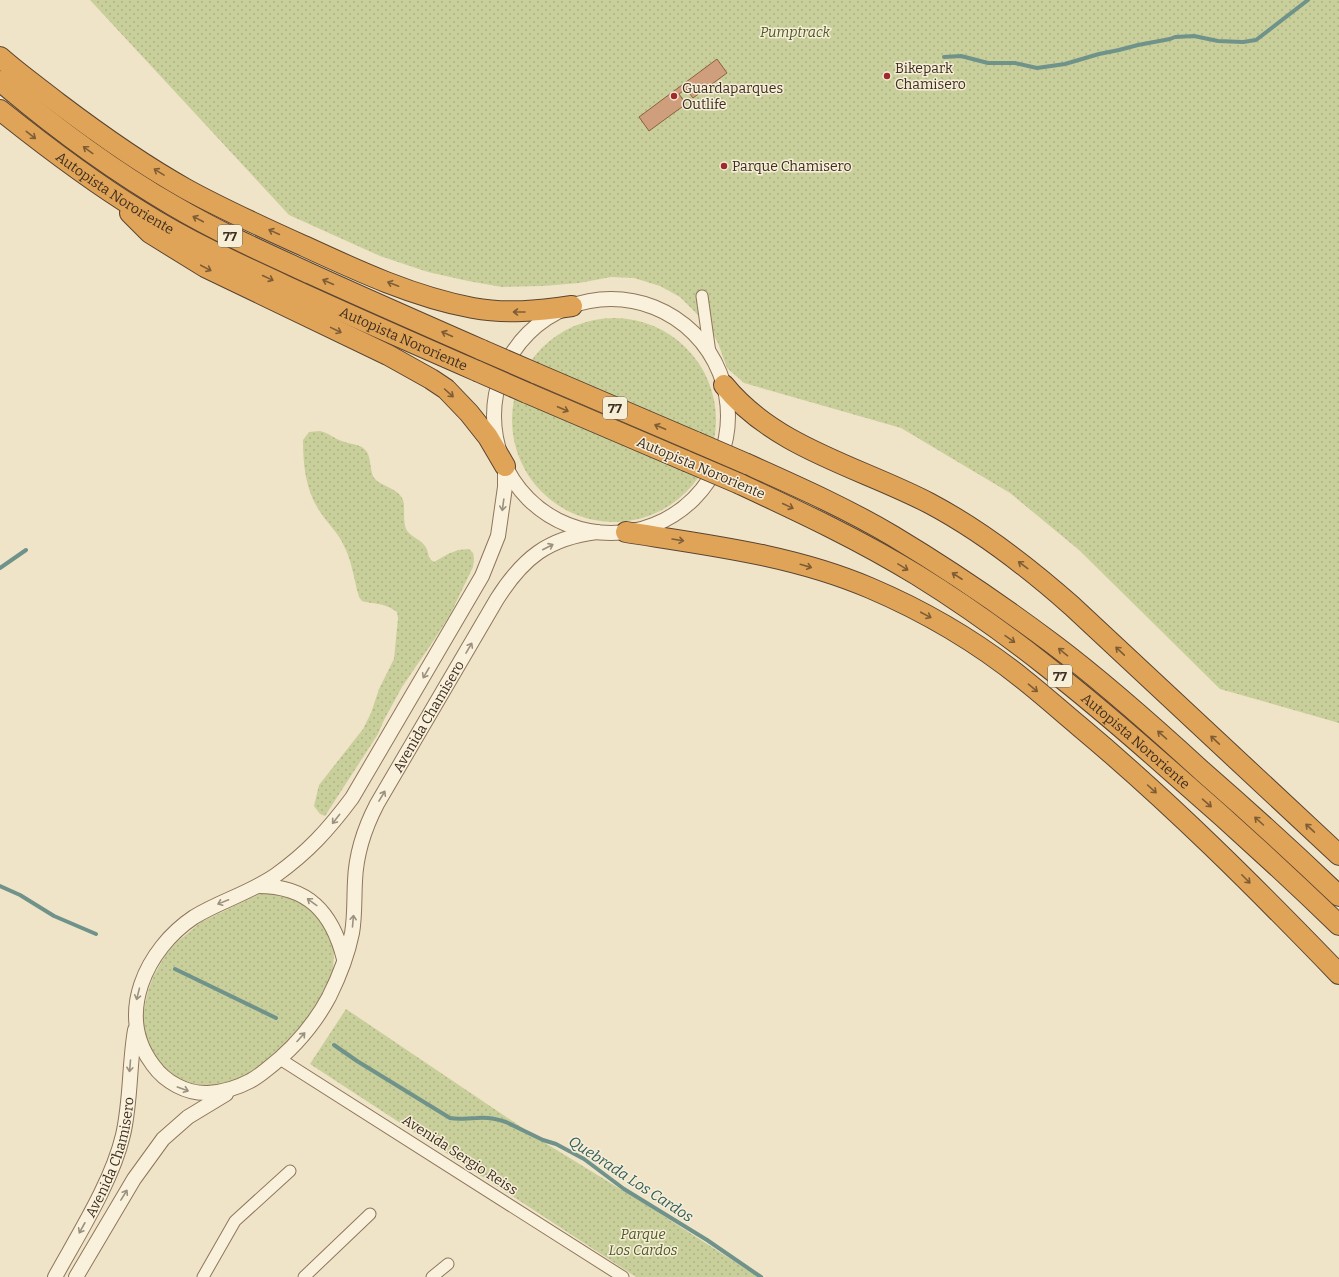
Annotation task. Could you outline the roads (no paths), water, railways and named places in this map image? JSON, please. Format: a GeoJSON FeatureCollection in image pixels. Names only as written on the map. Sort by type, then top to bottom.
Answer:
{"type":"FeatureCollection","features":[{"type":"Feature","properties":{"kind":"highway"},"geometry":{"type":"LineString","coordinates":[[0,57],[105,138],[178,184],[241,217],[347,266],[422,295],[473,308],[522,312],[572,306]]}},
{"type":"Feature","properties":{"kind":"highway","name":"Autopista Nororiente"},"geometry":{"type":"LineString","coordinates":[[0,81],[28,105],[89,151],[174,206],[213,227],[287,263],[482,350],[746,464],[829,502],[892,536],[956,576],[1060,649],[1128,705],[1273,834],[1339,896]]}},
{"type":"Feature","properties":{"kind":"highway","name":"Autopista Nororiente"},"geometry":{"type":"LineString","coordinates":[[0,110],[71,165],[110,192],[141,212],[215,252],[309,297],[476,371],[740,484],[812,518],[890,559],[949,596],[1057,674],[1122,728],[1266,855],[1339,925]]}},
{"type":"Feature","properties":{"kind":"highway"},"geometry":{"type":"LineString","coordinates":[[110,192],[150,233],[205,267],[388,355],[446,389],[469,412],[488,437],[505,466]]}},
{"type":"Feature","properties":{"kind":"highway"},"geometry":{"type":"LineString","coordinates":[[724,385],[745,407],[772,429],[808,449],[906,492],[947,513],[974,529],[1026,567],[1072,606],[1339,855]]}},
{"type":"Feature","properties":{"kind":"highway"},"geometry":{"type":"LineString","coordinates":[[626,532],[721,547],[782,559],[870,588],[948,627],[1022,678],[1135,774],[1203,838],[1339,974]]}},
{"type":"Feature","properties":{"kind":"street"},"geometry":{"type":"LineString","coordinates":[[702,296],[710,353]]}},
{"type":"Feature","properties":{"kind":"street"},"geometry":{"type":"LineString","coordinates":[[601,299],[623,299],[640,302],[673,316],[700,339],[710,353],[718,368],[728,402],[726,439],[721,456],[703,488],[677,513],[661,522],[626,532],[597,532],[578,528],[559,521],[543,511],[528,498],[515,483],[505,466],[497,441],[494,419],[498,387],[503,371],[510,357],[530,332],[552,315],[572,306],[601,299]]}},
{"type":"Feature","properties":{"kind":"street","name":"Avenida Chamisero"},"geometry":{"type":"LineString","coordinates":[[242,1085],[228,1090],[203,1093],[190,1091],[176,1086],[166,1079],[154,1067],[144,1053],[134,1015],[138,994],[146,972],[164,944],[179,929],[204,911],[258,886],[293,862],[321,837],[336,820],[361,783],[482,576],[498,536],[505,487],[505,466]]}},
{"type":"Feature","properties":{"kind":"street","name":"Avenida Chamisero"},"geometry":{"type":"LineString","coordinates":[[76,1277],[134,1179],[163,1139],[188,1117],[210,1102],[251,1081],[280,1059],[307,1030],[322,1009],[335,985],[352,933],[358,853],[369,821],[377,804],[497,599],[518,570],[541,550],[577,535],[597,532]]}},
{"type":"Feature","properties":{"kind":"street","name":"Avenida Chamisero"},"geometry":{"type":"LineString","coordinates":[[258,886],[272,886],[285,889],[304,896],[316,905],[325,914],[335,931],[344,959]]}},
{"type":"Feature","properties":{"kind":"street","name":"Avenida Chamisero"},"geometry":{"type":"LineString","coordinates":[[55,1277],[103,1188],[120,1147],[126,1114],[130,1061],[136,1027]]}},
{"type":"Feature","properties":{"kind":"street","name":"Avenida Sergio Reiss"},"geometry":{"type":"LineString","coordinates":[[280,1059],[623,1277]]}},
{"type":"Feature","properties":{"kind":"street"},"geometry":{"type":"LineString","coordinates":[[204,1277],[235,1221],[290,1171]]}},
{"type":"Feature","properties":{"kind":"street"},"geometry":{"type":"LineString","coordinates":[[304,1277],[370,1214]]}},
{"type":"Feature","properties":{"kind":"street"},"geometry":{"type":"LineString","coordinates":[[432,1277],[448,1264]]}},
{"type":"Feature","properties":{"kind":"waterway"},"geometry":{"type":"LineString","coordinates":[[944,57],[961,56],[988,63],[1015,63],[1037,68],[1065,64],[1099,54],[1175,37],[1194,36],[1218,41],[1243,42],[1256,40],[1308,0]]}},
{"type":"Feature","properties":{"kind":"waterway"},"geometry":{"type":"LineString","coordinates":[[0,568],[26,550]]}},
{"type":"Feature","properties":{"kind":"waterway","name":"Quebrada Los Cardos"},"geometry":{"type":"LineString","coordinates":[[0,886],[20,895],[54,916],[96,934]]}},
{"type":"Feature","properties":{"kind":"waterway","name":"Quebrada Los Cardos"},"geometry":{"type":"LineString","coordinates":[[175,969],[276,1018]]}},
{"type":"Feature","properties":{"kind":"waterway","name":"Quebrada Los Cardos"},"geometry":{"type":"LineString","coordinates":[[334,1045],[357,1061],[450,1118],[492,1118],[503,1121],[543,1140],[556,1144],[584,1159],[624,1189],[707,1240],[761,1277]]}},
{"type":"Feature","properties":{"kind":"place","name":"Bikepark Chamisero"},"geometry":{"type":"Point","coordinates":[887,76]}},
{"type":"Feature","properties":{"kind":"place","name":"Guardaparques Outlife"},"geometry":{"type":"Point","coordinates":[674,96]}},
{"type":"Feature","properties":{"kind":"place","name":"Parque Chamisero"},"geometry":{"type":"Point","coordinates":[724,166]}},
{"type":"Feature","properties":{"kind":"park label","name":"Pumptrack"},"geometry":{"type":"Point","coordinates":[795,32]}},
{"type":"Feature","properties":{"kind":"park label","name":"Parque Los Cardos"},"geometry":{"type":"Point","coordinates":[643,1242]}}]}
